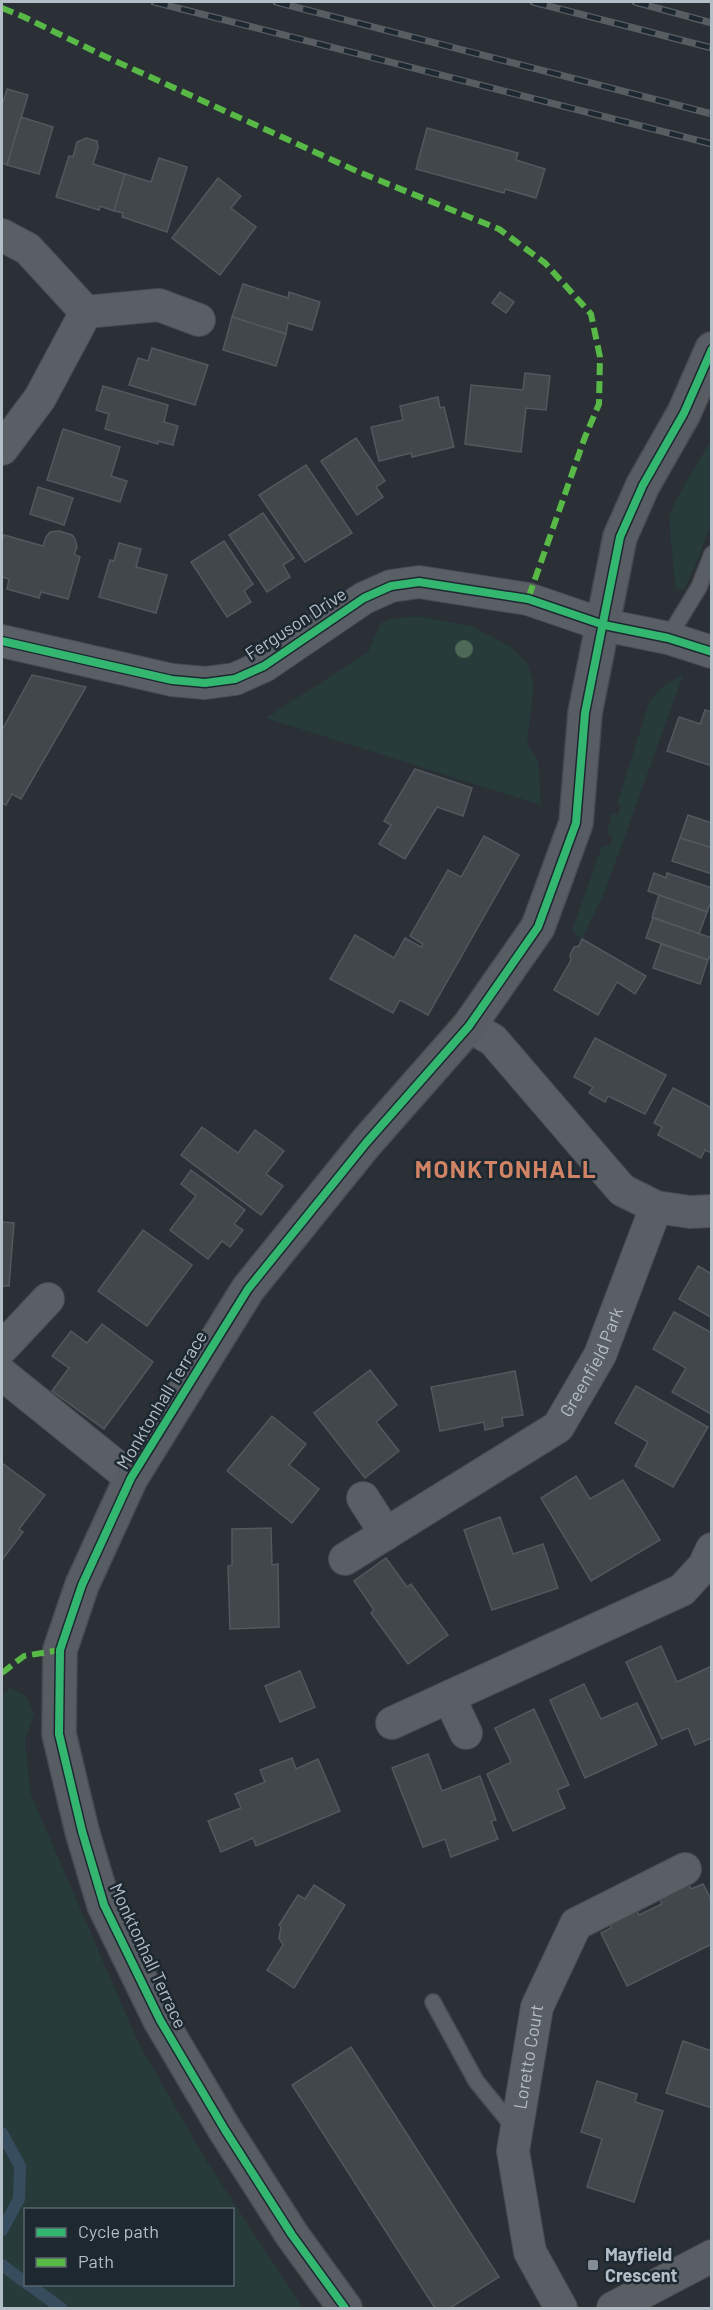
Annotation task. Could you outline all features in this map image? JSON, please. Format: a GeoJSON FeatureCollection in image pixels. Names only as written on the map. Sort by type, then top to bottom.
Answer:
{"type":"FeatureCollection","features":[{"type":"Feature","properties":{"kind":"main road","name":"Monktonhall Terrace"},"geometry":{"type":"LineString","coordinates":[[345,2308],[292,2235],[225,2130],[160,2020],[104,1905],[82,1831],[60,1734],[60,1650],[82,1586],[131,1478],[248,1289],[366,1143],[469,1026],[538,927],[576,823],[585,713],[620,537],[643,485],[684,413],[711,349]]}},
{"type":"Feature","properties":{"kind":"street"},"geometry":{"type":"LineString","coordinates":[[2,235],[28,249],[86,312]]}},
{"type":"Feature","properties":{"kind":"street"},"geometry":{"type":"LineString","coordinates":[[86,312],[159,305],[199,320]]}},
{"type":"Feature","properties":{"kind":"street"},"geometry":{"type":"LineString","coordinates":[[2,448],[40,398],[86,312]]}},
{"type":"Feature","properties":{"kind":"street","name":"Ferguson Drive"},"geometry":{"type":"LineString","coordinates":[[2,641],[172,680],[205,683],[236,679],[264,666],[364,598],[391,586],[419,582],[528,599],[604,625],[668,638],[711,652]]}},
{"type":"Feature","properties":{"kind":"street"},"geometry":{"type":"LineString","coordinates":[[469,1026],[493,1040],[622,1190],[656,1207],[690,1212],[711,1210]]}},
{"type":"Feature","properties":{"kind":"street","name":"Greenfield Park"},"geometry":{"type":"LineString","coordinates":[[345,1559],[558,1427],[600,1355],[656,1207]]}},
{"type":"Feature","properties":{"kind":"street"},"geometry":{"type":"LineString","coordinates":[[2,1348],[48,1299]]}},
{"type":"Feature","properties":{"kind":"street"},"geometry":{"type":"LineString","coordinates":[[2,1374],[131,1478]]}},
{"type":"Feature","properties":{"kind":"street"},"geometry":{"type":"LineString","coordinates":[[363,1498],[386,1534]]}},
{"type":"Feature","properties":{"kind":"street"},"geometry":{"type":"LineString","coordinates":[[392,1723],[682,1590],[704,1566],[711,1549]]}},
{"type":"Feature","properties":{"kind":"street"},"geometry":{"type":"LineString","coordinates":[[449,1697],[466,1733]]}},
{"type":"Feature","properties":{"kind":"street","name":"Loretto Court"},"geometry":{"type":"LineString","coordinates":[[561,2308],[530,2252],[513,2151],[537,2007],[576,1924],[685,1869]]}},
{"type":"Feature","properties":{"kind":"street"},"geometry":{"type":"LineString","coordinates":[[613,2308],[711,2256]]}},
{"type":"Feature","properties":{"kind":"lane"},"geometry":{"type":"LineString","coordinates":[[668,638],[699,587],[711,554]]}},
{"type":"Feature","properties":{"kind":"lane"},"geometry":{"type":"LineString","coordinates":[[433,2002],[476,2080],[516,2131]]}},
{"type":"Feature","properties":{"kind":"green space"},"geometry":{"type":"Polygon","coordinates":[[[711,440],[711,523],[696,564],[684,589],[679,590],[675,586],[669,516],[711,440]]]}},
{"type":"Feature","properties":{"kind":"green space"},"geometry":{"type":"Polygon","coordinates":[[[417,616],[471,626],[511,647],[527,663],[534,684],[527,744],[538,760],[541,805],[266,718],[368,652],[381,623],[391,619],[417,616]]]}},
{"type":"Feature","properties":{"kind":"green space"},"geometry":{"type":"Polygon","coordinates":[[[683,675],[605,891],[582,939],[572,931],[602,846],[610,846],[613,837],[607,832],[612,814],[618,815],[621,806],[617,804],[649,703],[664,686],[683,675]]]}},
{"type":"Feature","properties":{"kind":"green space"},"geometry":{"type":"Polygon","coordinates":[[[10,1688],[26,1696],[34,1714],[25,1741],[31,1795],[138,2042],[207,2162],[303,2308],[2,2308],[2,1694],[10,1688]]]}},
{"type":"Feature","properties":{"kind":"building"},"geometry":{"type":"Polygon","coordinates":[[[7,89],[28,95],[7,165],[2,163],[2,106],[7,89]]]}},
{"type":"Feature","properties":{"kind":"building"},"geometry":{"type":"Polygon","coordinates":[[[21,117],[53,127],[39,174],[7,165],[21,117]]]}},
{"type":"Feature","properties":{"kind":"building"},"geometry":{"type":"Polygon","coordinates":[[[427,128],[518,153],[516,160],[545,169],[536,198],[505,189],[504,193],[416,169],[427,128]]]}},
{"type":"Feature","properties":{"kind":"building"},"geometry":{"type":"Polygon","coordinates":[[[86,138],[97,141],[98,148],[93,164],[125,174],[114,211],[100,206],[99,210],[56,197],[69,156],[73,157],[77,142],[86,138]]]}},
{"type":"Feature","properties":{"kind":"building"},"geometry":{"type":"Polygon","coordinates":[[[159,158],[187,167],[167,232],[122,217],[123,213],[114,211],[125,174],[151,182],[159,158]]]}},
{"type":"Feature","properties":{"kind":"building"},"geometry":{"type":"Polygon","coordinates":[[[218,178],[241,196],[231,208],[256,227],[220,275],[172,238],[218,178]]]}},
{"type":"Feature","properties":{"kind":"building"},"geometry":{"type":"Polygon","coordinates":[[[243,284],[288,298],[289,292],[320,302],[312,330],[288,323],[286,334],[232,317],[243,284]]]}},
{"type":"Feature","properties":{"kind":"building"},"geometry":{"type":"Polygon","coordinates":[[[500,292],[514,302],[506,313],[492,303],[500,292]]]}},
{"type":"Feature","properties":{"kind":"building"},"geometry":{"type":"Polygon","coordinates":[[[232,317],[286,334],[276,366],[223,350],[232,317]]]}},
{"type":"Feature","properties":{"kind":"building"},"geometry":{"type":"Polygon","coordinates":[[[152,348],[208,365],[195,405],[129,385],[138,358],[148,361],[152,348]]]}},
{"type":"Feature","properties":{"kind":"building"},"geometry":{"type":"Polygon","coordinates":[[[525,373],[550,376],[546,410],[526,408],[521,452],[465,444],[471,385],[523,390],[525,373]]]}},
{"type":"Feature","properties":{"kind":"building"},"geometry":{"type":"Polygon","coordinates":[[[103,386],[168,405],[164,422],[178,426],[173,445],[158,441],[158,444],[105,429],[109,414],[96,410],[103,386]]]}},
{"type":"Feature","properties":{"kind":"building"},"geometry":{"type":"Polygon","coordinates":[[[438,397],[440,408],[444,407],[454,447],[412,457],[411,453],[379,461],[371,427],[403,420],[400,406],[438,397]]]}},
{"type":"Feature","properties":{"kind":"building"},"geometry":{"type":"Polygon","coordinates":[[[63,429],[120,447],[111,476],[127,481],[120,502],[47,480],[63,429]]]}},
{"type":"Feature","properties":{"kind":"building"},"geometry":{"type":"Polygon","coordinates":[[[356,438],[385,481],[376,487],[383,497],[357,515],[321,461],[356,438]]]}},
{"type":"Feature","properties":{"kind":"building"},"geometry":{"type":"Polygon","coordinates":[[[306,465],[352,533],[305,562],[259,495],[306,465]]]}},
{"type":"Feature","properties":{"kind":"building"},"geometry":{"type":"Polygon","coordinates":[[[38,487],[73,498],[64,525],[30,514],[38,487]]]}},
{"type":"Feature","properties":{"kind":"building"},"geometry":{"type":"Polygon","coordinates":[[[263,513],[294,558],[283,565],[290,577],[267,592],[229,535],[263,513]]]}},
{"type":"Feature","properties":{"kind":"building"},"geometry":{"type":"Polygon","coordinates":[[[59,531],[72,535],[77,547],[74,554],[80,557],[68,599],[41,592],[39,598],[7,589],[9,579],[2,577],[4,535],[43,546],[50,532],[59,531]]]}},
{"type":"Feature","properties":{"kind":"building"},"geometry":{"type":"Polygon","coordinates":[[[224,541],[253,584],[244,591],[251,602],[227,617],[191,562],[224,541]]]}},
{"type":"Feature","properties":{"kind":"building"},"geometry":{"type":"Polygon","coordinates":[[[119,543],[141,549],[136,567],[167,575],[156,613],[99,597],[110,560],[114,561],[119,543]]]}},
{"type":"Feature","properties":{"kind":"building"},"geometry":{"type":"Polygon","coordinates":[[[32,675],[86,687],[21,799],[12,794],[6,805],[2,803],[2,730],[32,675]]]}},
{"type":"Feature","properties":{"kind":"building"},"geometry":{"type":"Polygon","coordinates":[[[705,710],[712,712],[712,766],[667,751],[679,717],[700,724],[705,710]]]}},
{"type":"Feature","properties":{"kind":"building"},"geometry":{"type":"Polygon","coordinates":[[[415,769],[472,788],[463,816],[437,807],[405,859],[379,844],[391,825],[384,821],[415,769]]]}},
{"type":"Feature","properties":{"kind":"building"},"geometry":{"type":"Polygon","coordinates":[[[688,815],[712,823],[712,848],[680,838],[688,815]]]}},
{"type":"Feature","properties":{"kind":"building"},"geometry":{"type":"Polygon","coordinates":[[[484,836],[519,855],[428,1015],[400,1000],[393,1013],[330,979],[355,935],[394,958],[405,938],[421,947],[423,944],[410,936],[448,870],[461,877],[484,836]]]}},
{"type":"Feature","properties":{"kind":"building"},"geometry":{"type":"Polygon","coordinates":[[[680,838],[712,848],[712,874],[672,861],[680,838]]]}},
{"type":"Feature","properties":{"kind":"building"},"geometry":{"type":"Polygon","coordinates":[[[654,873],[666,878],[667,873],[712,888],[712,899],[707,912],[648,891],[654,873]]]}},
{"type":"Feature","properties":{"kind":"building"},"geometry":{"type":"Polygon","coordinates":[[[659,895],[707,912],[699,934],[652,917],[659,895]]]}},
{"type":"Feature","properties":{"kind":"building"},"geometry":{"type":"Polygon","coordinates":[[[653,918],[712,938],[712,952],[708,960],[646,938],[653,918]]]}},
{"type":"Feature","properties":{"kind":"building"},"geometry":{"type":"Polygon","coordinates":[[[582,939],[646,976],[635,994],[617,982],[598,1015],[554,990],[571,960],[570,955],[574,947],[579,946],[582,939]]]}},
{"type":"Feature","properties":{"kind":"building"},"geometry":{"type":"Polygon","coordinates":[[[661,944],[708,960],[700,984],[653,968],[661,944]]]}},
{"type":"Feature","properties":{"kind":"building"},"geometry":{"type":"Polygon","coordinates":[[[595,1038],[666,1075],[645,1114],[608,1096],[605,1102],[589,1093],[593,1087],[574,1077],[595,1038]]]}},
{"type":"Feature","properties":{"kind":"building"},"geometry":{"type":"Polygon","coordinates":[[[673,1088],[712,1108],[712,1153],[705,1150],[701,1158],[658,1135],[662,1127],[654,1123],[673,1088]]]}},
{"type":"Feature","properties":{"kind":"building"},"geometry":{"type":"Polygon","coordinates":[[[202,1127],[238,1153],[255,1130],[284,1151],[266,1174],[283,1186],[261,1215],[181,1155],[202,1127]]]}},
{"type":"Feature","properties":{"kind":"building"},"geometry":{"type":"Polygon","coordinates":[[[191,1170],[245,1210],[234,1224],[243,1230],[230,1247],[222,1241],[208,1259],[170,1230],[196,1196],[181,1184],[191,1170]]]}},
{"type":"Feature","properties":{"kind":"building"},"geometry":{"type":"Polygon","coordinates":[[[2,1222],[14,1223],[9,1286],[2,1286],[2,1222]]]}},
{"type":"Feature","properties":{"kind":"building"},"geometry":{"type":"Polygon","coordinates":[[[143,1230],[192,1265],[147,1326],[98,1291],[143,1230]]]}},
{"type":"Feature","properties":{"kind":"building"},"geometry":{"type":"Polygon","coordinates":[[[698,1266],[712,1274],[712,1318],[679,1299],[698,1266]]]}},
{"type":"Feature","properties":{"kind":"building"},"geometry":{"type":"Polygon","coordinates":[[[674,1312],[712,1333],[711,1414],[672,1392],[686,1368],[653,1349],[674,1312]]]}},
{"type":"Feature","properties":{"kind":"building"},"geometry":{"type":"Polygon","coordinates":[[[102,1324],[153,1362],[104,1429],[52,1391],[69,1368],[52,1356],[71,1331],[87,1343],[102,1324]]]}},
{"type":"Feature","properties":{"kind":"building"},"geometry":{"type":"Polygon","coordinates":[[[370,1370],[397,1405],[376,1422],[399,1451],[365,1478],[314,1413],[370,1370]]]}},
{"type":"Feature","properties":{"kind":"building"},"geometry":{"type":"Polygon","coordinates":[[[515,1371],[523,1415],[502,1418],[503,1426],[485,1430],[484,1422],[440,1431],[431,1387],[515,1371]]]}},
{"type":"Feature","properties":{"kind":"building"},"geometry":{"type":"Polygon","coordinates":[[[636,1386],[708,1427],[673,1487],[635,1466],[648,1442],[615,1423],[636,1386]]]}},
{"type":"Feature","properties":{"kind":"building"},"geometry":{"type":"Polygon","coordinates":[[[272,1416],[306,1444],[289,1465],[319,1489],[292,1523],[227,1471],[272,1416]]]}},
{"type":"Feature","properties":{"kind":"building"},"geometry":{"type":"Polygon","coordinates":[[[2,1463],[45,1495],[19,1529],[23,1532],[2,1560],[2,1463]]]}},
{"type":"Feature","properties":{"kind":"building"},"geometry":{"type":"Polygon","coordinates":[[[576,1476],[590,1499],[623,1480],[660,1540],[591,1581],[541,1498],[576,1476]]]}},
{"type":"Feature","properties":{"kind":"building"},"geometry":{"type":"Polygon","coordinates":[[[500,1517],[513,1554],[543,1544],[558,1588],[492,1610],[464,1530],[500,1517]]]}},
{"type":"Feature","properties":{"kind":"building"},"geometry":{"type":"Polygon","coordinates":[[[271,1528],[272,1565],[278,1564],[279,1627],[230,1629],[228,1566],[232,1565],[232,1529],[271,1528]]]}},
{"type":"Feature","properties":{"kind":"building"},"geometry":{"type":"Polygon","coordinates":[[[386,1558],[407,1587],[411,1584],[448,1635],[408,1664],[371,1613],[374,1610],[354,1581],[386,1558]]]}},
{"type":"Feature","properties":{"kind":"building"},"geometry":{"type":"Polygon","coordinates":[[[661,1646],[677,1682],[712,1666],[712,1738],[695,1745],[688,1728],[662,1739],[626,1662],[661,1646]]]}},
{"type":"Feature","properties":{"kind":"building"},"geometry":{"type":"Polygon","coordinates":[[[300,1671],[315,1707],[280,1722],[265,1686],[300,1671]]]}},
{"type":"Feature","properties":{"kind":"building"},"geometry":{"type":"Polygon","coordinates":[[[584,1684],[601,1719],[637,1703],[657,1745],[585,1778],[550,1700],[584,1684]]]}},
{"type":"Feature","properties":{"kind":"building"},"geometry":{"type":"Polygon","coordinates":[[[534,1709],[569,1785],[557,1790],[565,1808],[513,1831],[487,1774],[511,1762],[495,1728],[534,1709]]]}},
{"type":"Feature","properties":{"kind":"building"},"geometry":{"type":"Polygon","coordinates":[[[428,1754],[442,1791],[480,1776],[496,1820],[491,1821],[498,1839],[451,1857],[445,1839],[423,1847],[392,1768],[428,1754]]]}},
{"type":"Feature","properties":{"kind":"building"},"geometry":{"type":"Polygon","coordinates":[[[292,1758],[296,1769],[318,1759],[340,1811],[256,1846],[253,1838],[221,1852],[208,1821],[241,1808],[235,1794],[265,1782],[260,1770],[292,1758]]]}},
{"type":"Feature","properties":{"kind":"building"},"geometry":{"type":"Polygon","coordinates":[[[686,1879],[691,1889],[703,1884],[712,1901],[712,1944],[627,1986],[601,1933],[611,1928],[607,1918],[634,1905],[639,1915],[662,1904],[657,1894],[686,1879]]]}},
{"type":"Feature","properties":{"kind":"building"},"geometry":{"type":"Polygon","coordinates":[[[314,1885],[345,1905],[294,1988],[267,1970],[283,1945],[279,1938],[281,1927],[279,1925],[298,1895],[305,1899],[314,1885]]]}},
{"type":"Feature","properties":{"kind":"building"},"geometry":{"type":"Polygon","coordinates":[[[683,2041],[712,2051],[712,2108],[666,2093],[683,2041]]]}},
{"type":"Feature","properties":{"kind":"building"},"geometry":{"type":"Polygon","coordinates":[[[351,2047],[499,2277],[450,2308],[435,2308],[292,2085],[351,2047]]]}},
{"type":"Feature","properties":{"kind":"building"},"geometry":{"type":"Polygon","coordinates":[[[597,2081],[637,2094],[635,2102],[663,2111],[634,2202],[587,2187],[602,2139],[581,2132],[597,2081]]]}},
{"type":"Feature","properties":{"kind":"waterway"},"geometry":{"type":"LineString","coordinates":[[2,2133],[20,2166],[19,2199],[2,2230]]}},
{"type":"Feature","properties":{"kind":"waterway"},"geometry":{"type":"LineString","coordinates":[[2,2265],[24,2282]]}},
{"type":"Feature","properties":{"kind":"waterway"},"geometry":{"type":"LineString","coordinates":[[31,2286],[61,2308]]}},
{"type":"Feature","properties":{"kind":"railway"},"geometry":{"type":"LineString","coordinates":[[154,2],[712,144]]}},
{"type":"Feature","properties":{"kind":"railway"},"geometry":{"type":"LineString","coordinates":[[276,2],[712,114]]}},
{"type":"Feature","properties":{"kind":"railway"},"geometry":{"type":"LineString","coordinates":[[533,2],[712,48]]}},
{"type":"Feature","properties":{"kind":"railway"},"geometry":{"type":"LineString","coordinates":[[635,2],[712,23]]}},
{"type":"Feature","properties":{"kind":"marked path"},"geometry":{"type":"LineString","coordinates":[[2,8],[361,173],[499,229],[545,263],[591,314],[600,357],[599,404],[585,437],[528,599]]}},
{"type":"Feature","properties":{"kind":"marked path"},"geometry":{"type":"LineString","coordinates":[[2,1673],[24,1656],[60,1650]]}},
{"type":"Feature","properties":{"kind":"cycle path"},"geometry":{"type":"LineString","coordinates":[[345,2308],[292,2235],[225,2130],[160,2020],[104,1905],[82,1831],[59,1734],[60,1650],[82,1585],[131,1478],[248,1289],[366,1143],[469,1026],[538,927],[576,823],[585,713],[620,537],[643,485],[684,413],[712,349]]}},
{"type":"Feature","properties":{"kind":"cycle path"},"geometry":{"type":"LineString","coordinates":[[2,641],[172,680],[205,683],[235,679],[264,666],[364,598],[391,586],[419,582],[528,599],[604,625],[668,638],[712,652]]}},
{"type":"Feature","properties":{"kind":"place","name":"Mayfield Crescent"},"geometry":{"type":"Point","coordinates":[593,2265]}},
{"type":"Feature","properties":{"kind":"district","name":"MONKTONHALL"},"geometry":{"type":"Point","coordinates":[506,1170]}}]}
